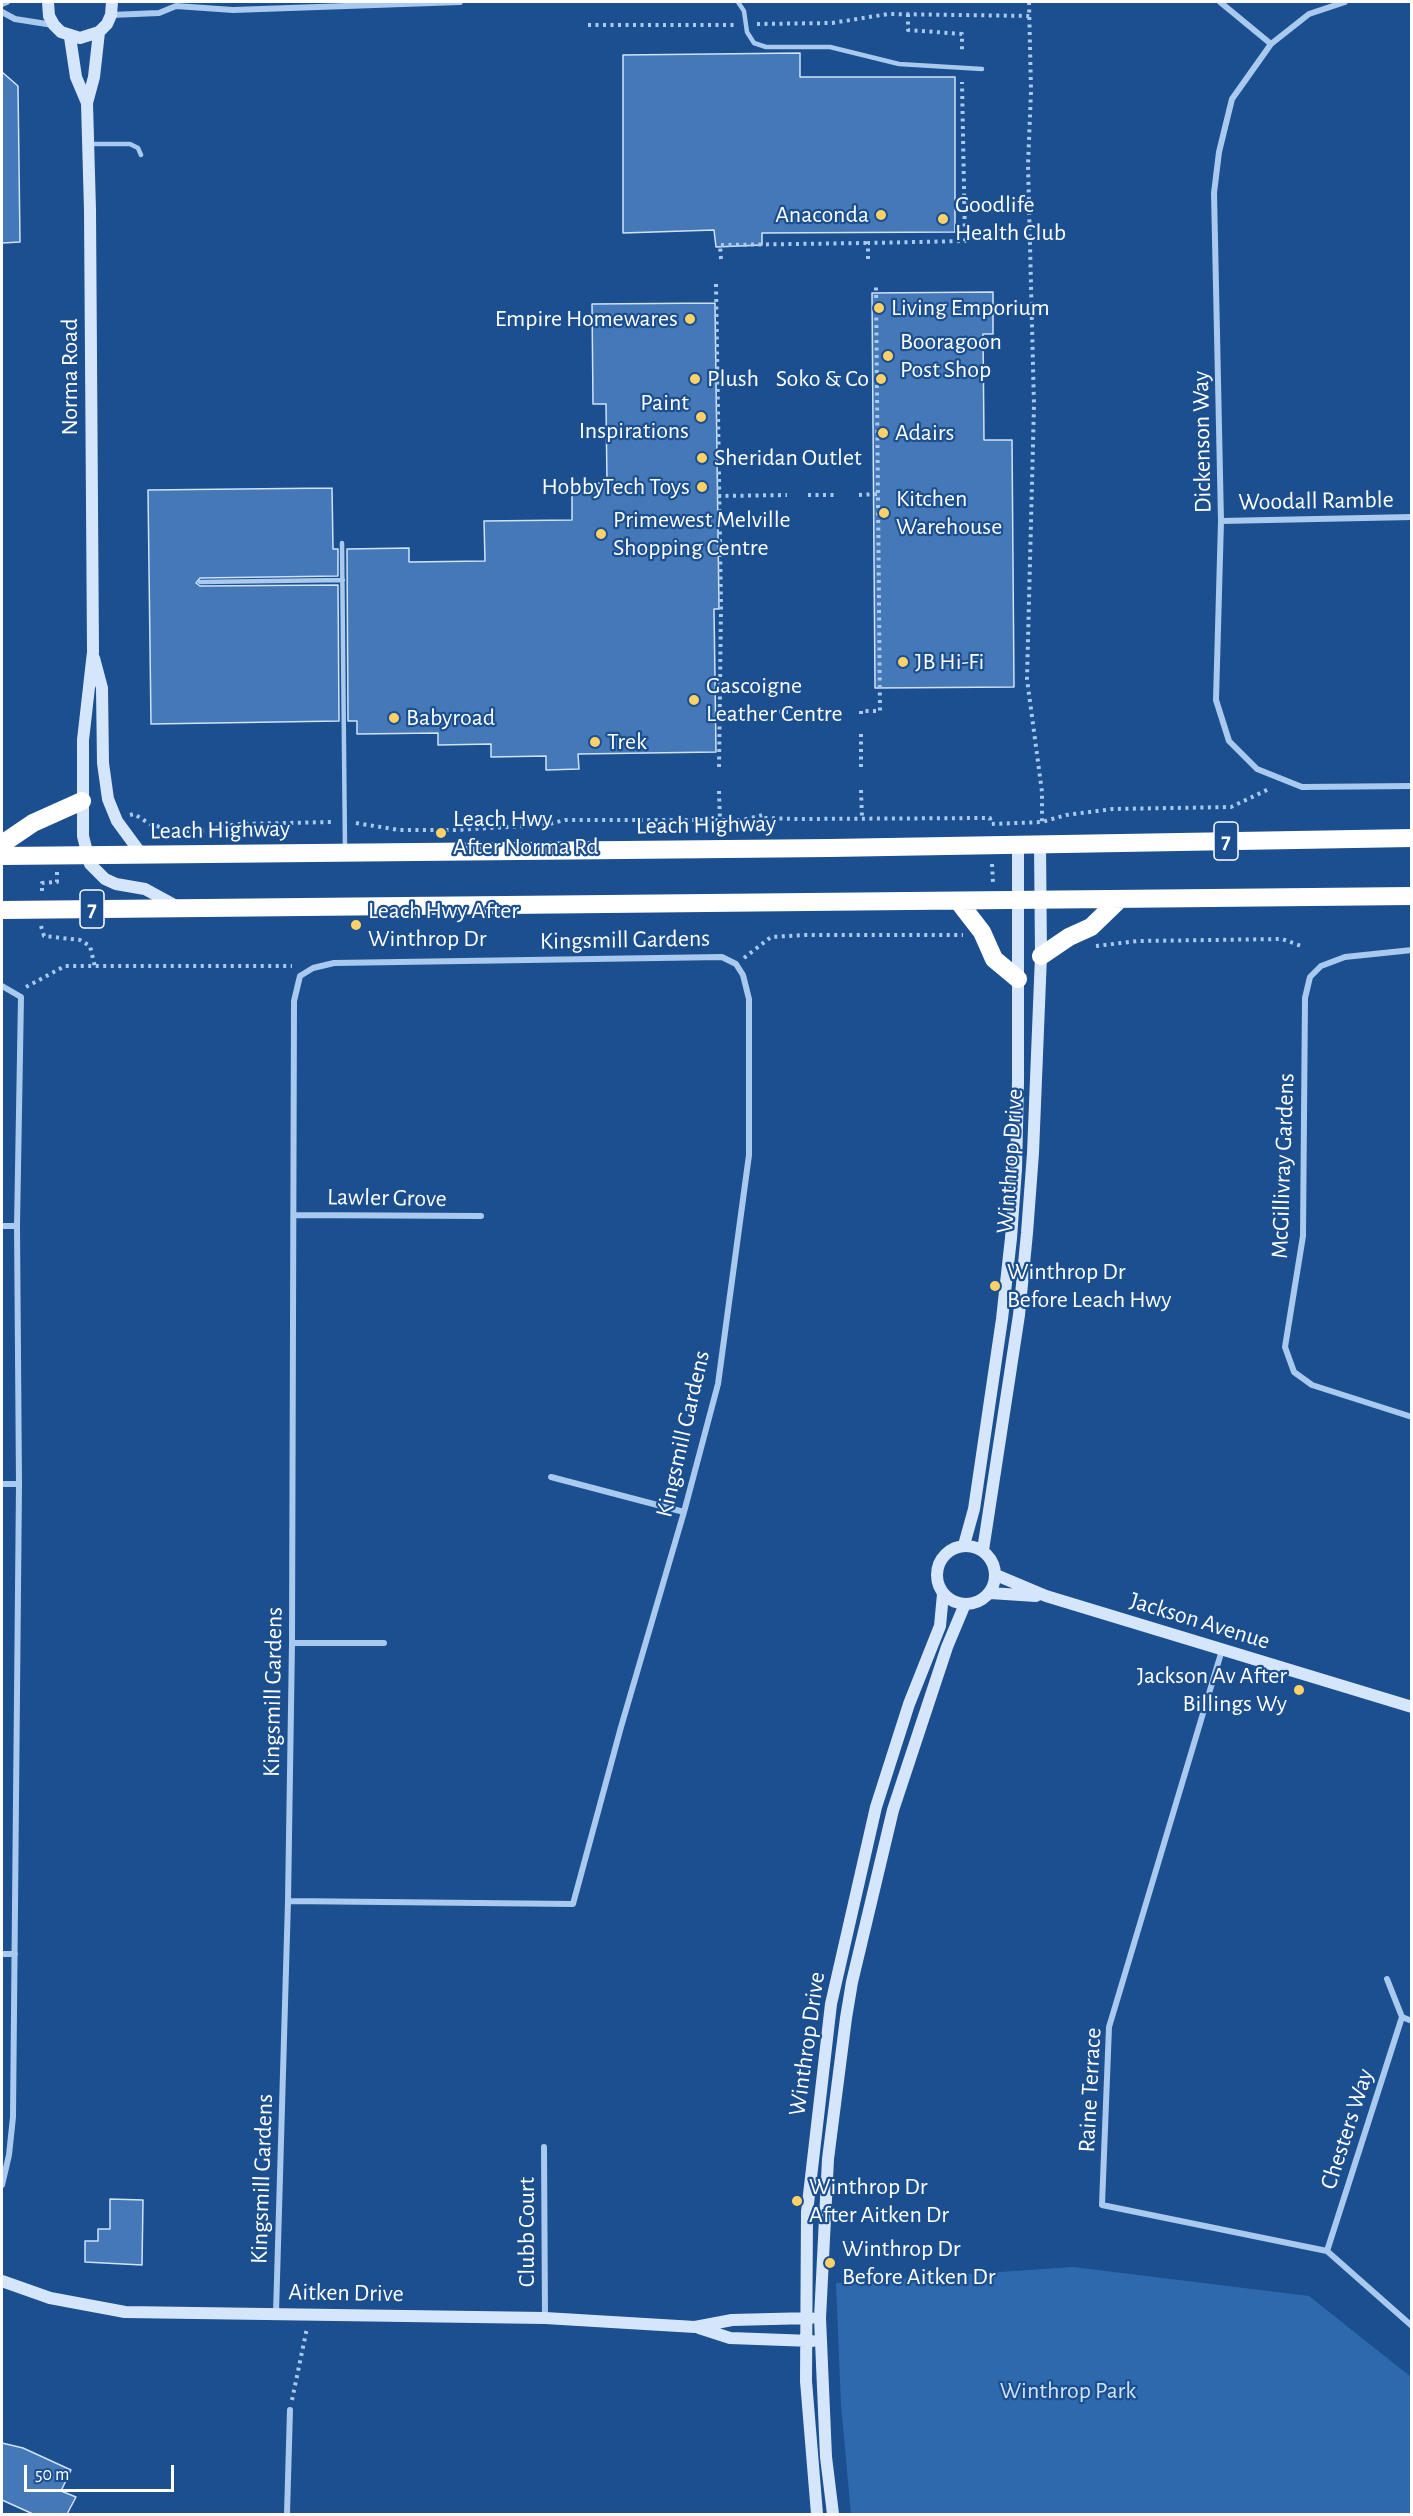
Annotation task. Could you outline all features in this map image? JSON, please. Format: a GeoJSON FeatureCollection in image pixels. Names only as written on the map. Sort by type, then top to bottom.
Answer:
{"type":"FeatureCollection","features":[{"type":"Feature","properties":{"kind":"highway"},"geometry":{"type":"LineString","coordinates":[[2,844],[33,823],[82,801]]}},
{"type":"Feature","properties":{"kind":"highway","name":"Leach Highway"},"geometry":{"type":"LineString","coordinates":[[2,856],[1018,845],[1412,838]]}},
{"type":"Feature","properties":{"kind":"highway","name":"7"},"geometry":{"type":"LineString","coordinates":[[2,910],[1412,896]]}},
{"type":"Feature","properties":{"kind":"highway"},"geometry":{"type":"LineString","coordinates":[[1041,956],[1069,936],[1091,927],[1120,899]]}},
{"type":"Feature","properties":{"kind":"highway"},"geometry":{"type":"LineString","coordinates":[[958,901],[982,932],[994,959],[1018,979]]}},
{"type":"Feature","properties":{"kind":"street"},"geometry":{"type":"LineString","coordinates":[[2,4],[7,2]]}},
{"type":"Feature","properties":{"kind":"street"},"geometry":{"type":"LineString","coordinates":[[48,2],[49,16],[54,25],[70,37],[90,36],[99,32],[111,15],[112,2]]}},
{"type":"Feature","properties":{"kind":"street"},"geometry":{"type":"LineString","coordinates":[[169,2],[176,6]]}},
{"type":"Feature","properties":{"kind":"street"},"geometry":{"type":"LineString","coordinates":[[111,15],[159,13],[176,6],[234,9],[460,2]]}},
{"type":"Feature","properties":{"kind":"street"},"geometry":{"type":"LineString","coordinates":[[1220,2],[1271,44]]}},
{"type":"Feature","properties":{"kind":"street","name":"Dickenson Way"},"geometry":{"type":"LineString","coordinates":[[1345,2],[1309,15],[1271,44],[1232,99],[1219,152],[1214,193],[1221,520],[1216,700],[1229,741],[1257,769],[1302,787],[1412,786]]}},
{"type":"Feature","properties":{"kind":"street"},"geometry":{"type":"LineString","coordinates":[[2,12],[15,19],[54,25]]}},
{"type":"Feature","properties":{"kind":"street","name":"Norma Road"},"geometry":{"type":"LineString","coordinates":[[86,855],[82,801],[83,740],[93,652],[90,144],[87,103],[94,77],[99,32]]}},
{"type":"Feature","properties":{"kind":"street","name":"Norma Road"},"geometry":{"type":"LineString","coordinates":[[70,37],[75,77],[87,103]]}},
{"type":"Feature","properties":{"kind":"street","name":"Woodall Ramble"},"geometry":{"type":"LineString","coordinates":[[1221,520],[1412,517]]}},
{"type":"Feature","properties":{"kind":"street","name":"Norma Road"},"geometry":{"type":"LineString","coordinates":[[93,652],[102,688],[103,763],[108,799],[117,821],[142,855]]}},
{"type":"Feature","properties":{"kind":"street","name":"Winthrop Drive"},"geometry":{"type":"LineString","coordinates":[[983,1550],[1018,1315],[1027,1233],[1033,1153],[1041,956],[1040,844]]}},
{"type":"Feature","properties":{"kind":"street","name":"Winthrop Drive"},"geometry":{"type":"LineString","coordinates":[[964,1545],[974,1509],[1002,1319],[1011,1238],[1016,1158],[1018,845]]}},
{"type":"Feature","properties":{"kind":"street"},"geometry":{"type":"LineString","coordinates":[[86,855],[96,873],[105,879],[116,884],[145,889],[182,909]]}},
{"type":"Feature","properties":{"kind":"street","name":"McGillivray Gardens"},"geometry":{"type":"LineString","coordinates":[[1412,950],[1345,957],[1321,966],[1310,977],[1305,998],[1303,1236],[1285,1347],[1294,1372],[1312,1385],[1412,1417]]}},
{"type":"Feature","properties":{"kind":"street","name":"Kingsmill Gardens"},"geometry":{"type":"LineString","coordinates":[[276,2313],[288,1901],[292,1643],[294,1001],[300,976],[313,968],[334,963],[722,957],[736,964],[743,975],[749,999],[749,1155],[718,1384],[573,1904],[288,1901]]}},
{"type":"Feature","properties":{"kind":"street"},"geometry":{"type":"LineString","coordinates":[[2,986],[21,998],[17,1226],[19,1484],[13,2117],[9,2155],[2,2185]]}},
{"type":"Feature","properties":{"kind":"street","name":"Lawler Grove"},"geometry":{"type":"LineString","coordinates":[[294,1215],[481,1216]]}},
{"type":"Feature","properties":{"kind":"street"},"geometry":{"type":"LineString","coordinates":[[2,1226],[17,1226]]}},
{"type":"Feature","properties":{"kind":"street"},"geometry":{"type":"LineString","coordinates":[[551,1477],[684,1512]]}},
{"type":"Feature","properties":{"kind":"street"},"geometry":{"type":"LineString","coordinates":[[2,1484],[19,1484]]}},
{"type":"Feature","properties":{"kind":"street"},"geometry":{"type":"LineString","coordinates":[[964,1545],[983,1550],[990,1557],[996,1575],[990,1593],[983,1599],[965,1604],[957,1603],[944,1594],[937,1576],[942,1559],[956,1547],[964,1545]]}},
{"type":"Feature","properties":{"kind":"street","name":"Jackson Avenue"},"geometry":{"type":"LineString","coordinates":[[996,1575],[1046,1596],[1412,1707]]}},
{"type":"Feature","properties":{"kind":"street","name":"Jackson Avenue"},"geometry":{"type":"LineString","coordinates":[[990,1593],[1046,1596]]}},
{"type":"Feature","properties":{"kind":"street","name":"Winthrop Drive"},"geometry":{"type":"LineString","coordinates":[[817,2514],[810,2451],[805,2318],[807,2212],[837,1970],[876,1807],[909,1704],[940,1626],[944,1594]]}},
{"type":"Feature","properties":{"kind":"street","name":"Winthrop Drive"},"geometry":{"type":"LineString","coordinates":[[833,2514],[826,2457],[820,2318],[828,2159],[852,1982],[893,1810],[947,1647],[965,1604]]}},
{"type":"Feature","properties":{"kind":"street"},"geometry":{"type":"LineString","coordinates":[[292,1643],[384,1643]]}},
{"type":"Feature","properties":{"kind":"street","name":"Raine Terrace"},"geometry":{"type":"LineString","coordinates":[[1222,1650],[1109,2027],[1102,2205],[1327,2251],[1412,2326]]}},
{"type":"Feature","properties":{"kind":"street"},"geometry":{"type":"LineString","coordinates":[[2,1954],[15,1954]]}},
{"type":"Feature","properties":{"kind":"street"},"geometry":{"type":"LineString","coordinates":[[1388,1979],[1402,2017],[1412,2021]]}},
{"type":"Feature","properties":{"kind":"street","name":"Chesters Way"},"geometry":{"type":"LineString","coordinates":[[1327,2251],[1402,2017]]}},
{"type":"Feature","properties":{"kind":"street","name":"Clubb Court"},"geometry":{"type":"LineString","coordinates":[[544,2147],[545,2318]]}},
{"type":"Feature","properties":{"kind":"street","name":"Aitken Drive"},"geometry":{"type":"LineString","coordinates":[[2,2281],[50,2298],[125,2312],[545,2318],[695,2327],[730,2338],[820,2341]]}},
{"type":"Feature","properties":{"kind":"street","name":"Aitken Drive"},"geometry":{"type":"LineString","coordinates":[[695,2327],[732,2320],[820,2318]]}},
{"type":"Feature","properties":{"kind":"street"},"geometry":{"type":"LineString","coordinates":[[287,2514],[290,2410]]}},
{"type":"Feature","properties":{"kind":"lane"},"geometry":{"type":"LineString","coordinates":[[738,2],[744,10],[747,32],[754,43],[766,47],[830,47],[899,64],[982,69]]}},
{"type":"Feature","properties":{"kind":"lane"},"geometry":{"type":"LineString","coordinates":[[90,144],[130,144],[138,148],[141,155]]}},
{"type":"Feature","properties":{"kind":"lane"},"geometry":{"type":"LineString","coordinates":[[342,543],[345,852]]}},
{"type":"Feature","properties":{"kind":"lane"},"geometry":{"type":"LineString","coordinates":[[200,582],[343,580]]}},
{"type":"Feature","properties":{"kind":"path"},"geometry":{"type":"LineString","coordinates":[[1029,2],[1032,91],[1028,165],[1034,405],[1027,679],[1042,792],[1042,822]]}},
{"type":"Feature","properties":{"kind":"path"},"geometry":{"type":"LineString","coordinates":[[764,24],[832,23],[888,14],[1031,16]]}},
{"type":"Feature","properties":{"kind":"path"},"geometry":{"type":"LineString","coordinates":[[909,14],[908,30],[962,34],[962,52]]}},
{"type":"Feature","properties":{"kind":"path"},"geometry":{"type":"LineString","coordinates":[[588,25],[729,25]]}},
{"type":"Feature","properties":{"kind":"path"},"geometry":{"type":"LineString","coordinates":[[721,259],[720,245],[965,241],[962,82]]}},
{"type":"Feature","properties":{"kind":"path"},"geometry":{"type":"LineString","coordinates":[[868,243],[868,259]]}},
{"type":"Feature","properties":{"kind":"path"},"geometry":{"type":"LineString","coordinates":[[716,284],[721,606],[719,770]]}},
{"type":"Feature","properties":{"kind":"path"},"geometry":{"type":"LineString","coordinates":[[861,712],[880,711],[876,286]]}},
{"type":"Feature","properties":{"kind":"path"},"geometry":{"type":"LineString","coordinates":[[859,495],[877,494]]}},
{"type":"Feature","properties":{"kind":"path"},"geometry":{"type":"LineString","coordinates":[[718,496],[787,495]]}},
{"type":"Feature","properties":{"kind":"path"},"geometry":{"type":"LineString","coordinates":[[808,495],[837,495]]}},
{"type":"Feature","properties":{"kind":"path"},"geometry":{"type":"LineString","coordinates":[[719,712],[788,712]]}},
{"type":"Feature","properties":{"kind":"path"},"geometry":{"type":"LineString","coordinates":[[810,712],[839,712]]}},
{"type":"Feature","properties":{"kind":"path"},"geometry":{"type":"LineString","coordinates":[[861,734],[861,769]]}},
{"type":"Feature","properties":{"kind":"path"},"geometry":{"type":"LineString","coordinates":[[991,824],[1042,822],[1066,815],[1113,809],[1231,807],[1270,789],[1281,778]]}},
{"type":"Feature","properties":{"kind":"path"},"geometry":{"type":"LineString","coordinates":[[861,790],[862,818]]}},
{"type":"Feature","properties":{"kind":"path"},"geometry":{"type":"LineString","coordinates":[[719,791],[720,820]]}},
{"type":"Feature","properties":{"kind":"path"},"geometry":{"type":"LineString","coordinates":[[593,820],[742,820],[763,815],[764,818],[798,819],[990,818],[993,900]]}},
{"type":"Feature","properties":{"kind":"path"},"geometry":{"type":"LineString","coordinates":[[42,894],[42,883],[57,882],[57,872]]}},
{"type":"Feature","properties":{"kind":"path"},"geometry":{"type":"LineString","coordinates":[[41,928],[44,936],[80,940],[90,946],[95,967]]}},
{"type":"Feature","properties":{"kind":"path"},"geometry":{"type":"LineString","coordinates":[[736,964],[771,937],[973,935]]}},
{"type":"Feature","properties":{"kind":"path"},"geometry":{"type":"LineString","coordinates":[[1089,946],[1138,941],[1282,939],[1304,947]]}},
{"type":"Feature","properties":{"kind":"path"},"geometry":{"type":"LineString","coordinates":[[16,994],[64,966],[295,966],[300,976]]}},
{"type":"Feature","properties":{"kind":"path"},"geometry":{"type":"LineString","coordinates":[[290,2410],[310,2314]]}},
{"type":"Feature","properties":{"kind":"green space","name":"Winthrop Park"},"geometry":{"type":"Polygon","coordinates":[[[1073,2267],[1309,2296],[1411,2377],[1411,2514],[851,2514],[841,2405],[836,2283],[1073,2267]]]}},
{"type":"Feature","properties":{"kind":"building"},"geometry":{"type":"Polygon","coordinates":[[[800,53],[800,77],[955,77],[955,232],[762,233],[762,245],[716,247],[714,230],[623,233],[623,55],[800,53]]]}},
{"type":"Feature","properties":{"kind":"building"},"geometry":{"type":"Polygon","coordinates":[[[2,72],[18,86],[20,242],[2,243],[2,72]]]}},
{"type":"Feature","properties":{"kind":"building"},"geometry":{"type":"Polygon","coordinates":[[[993,292],[993,334],[983,334],[984,440],[1012,440],[1014,687],[875,688],[872,293],[993,292]]]}},
{"type":"Feature","properties":{"kind":"building","name":"Primewest Melville Shopping Centre"},"geometry":{"type":"Polygon","coordinates":[[[715,303],[719,609],[714,609],[716,752],[578,754],[579,769],[546,770],[546,756],[491,757],[491,744],[438,745],[438,733],[357,734],[357,721],[348,721],[347,549],[409,548],[409,562],[485,561],[484,521],[572,520],[572,484],[607,483],[606,404],[593,404],[592,304],[715,303]]]}},
{"type":"Feature","properties":{"kind":"building"},"geometry":{"type":"Polygon","coordinates":[[[332,488],[333,549],[338,549],[338,576],[200,578],[196,583],[200,586],[338,585],[339,721],[151,724],[148,490],[332,488]]]}},
{"type":"Feature","properties":{"kind":"building"},"geometry":{"type":"Polygon","coordinates":[[[110,2199],[143,2200],[142,2265],[85,2262],[85,2241],[98,2241],[98,2229],[110,2229],[110,2199]]]}},
{"type":"Feature","properties":{"kind":"building"},"geometry":{"type":"Polygon","coordinates":[[[2,2443],[23,2448],[71,2470],[61,2491],[76,2497],[67,2514],[33,2514],[2,2500],[2,2443]]]}},
{"type":"Feature","properties":{"kind":"place","name":"Anaconda"},"geometry":{"type":"Point","coordinates":[881,215]}},
{"type":"Feature","properties":{"kind":"place","name":"Goodlife Health Club"},"geometry":{"type":"Point","coordinates":[943,219]}},
{"type":"Feature","properties":{"kind":"place","name":"Living Emporium"},"geometry":{"type":"Point","coordinates":[879,308]}},
{"type":"Feature","properties":{"kind":"place","name":"Empire Homewares"},"geometry":{"type":"Point","coordinates":[690,319]}},
{"type":"Feature","properties":{"kind":"place","name":"Booragoon Post Shop"},"geometry":{"type":"Point","coordinates":[888,356]}},
{"type":"Feature","properties":{"kind":"place","name":"Plush"},"geometry":{"type":"Point","coordinates":[695,379]}},
{"type":"Feature","properties":{"kind":"place","name":"Soko & Co"},"geometry":{"type":"Point","coordinates":[881,379]}},
{"type":"Feature","properties":{"kind":"place","name":"Paint Inspirations"},"geometry":{"type":"Point","coordinates":[701,417]}},
{"type":"Feature","properties":{"kind":"place","name":"Adairs"},"geometry":{"type":"Point","coordinates":[883,433]}},
{"type":"Feature","properties":{"kind":"place","name":"Sheridan Outlet"},"geometry":{"type":"Point","coordinates":[702,458]}},
{"type":"Feature","properties":{"kind":"place","name":"HobbyTech Toys"},"geometry":{"type":"Point","coordinates":[702,487]}},
{"type":"Feature","properties":{"kind":"place","name":"Kitchen Warehouse"},"geometry":{"type":"Point","coordinates":[884,513]}},
{"type":"Feature","properties":{"kind":"place","name":"Primewest Melville Shopping Centre"},"geometry":{"type":"Point","coordinates":[601,534]}},
{"type":"Feature","properties":{"kind":"place","name":"JB Hi-Fi"},"geometry":{"type":"Point","coordinates":[903,662]}},
{"type":"Feature","properties":{"kind":"place","name":"Gascoigne Leather Centre"},"geometry":{"type":"Point","coordinates":[694,700]}},
{"type":"Feature","properties":{"kind":"place","name":"Babyroad"},"geometry":{"type":"Point","coordinates":[394,718]}},
{"type":"Feature","properties":{"kind":"place","name":"Trek"},"geometry":{"type":"Point","coordinates":[595,742]}},
{"type":"Feature","properties":{"kind":"place","name":"Leach Hwy After Norma Rd"},"geometry":{"type":"Point","coordinates":[441,833]}},
{"type":"Feature","properties":{"kind":"place","name":"Leach Hwy After Winthrop Dr"},"geometry":{"type":"Point","coordinates":[356,925]}},
{"type":"Feature","properties":{"kind":"place","name":"Winthrop Dr Before Leach Hwy"},"geometry":{"type":"Point","coordinates":[995,1286]}},
{"type":"Feature","properties":{"kind":"place","name":"Jackson Av After Billings Wy"},"geometry":{"type":"Point","coordinates":[1299,1690]}},
{"type":"Feature","properties":{"kind":"place","name":"Winthrop Dr After Aitken Dr"},"geometry":{"type":"Point","coordinates":[797,2201]}},
{"type":"Feature","properties":{"kind":"place","name":"Winthrop Dr Before Aitken Dr"},"geometry":{"type":"Point","coordinates":[830,2263]}}]}
